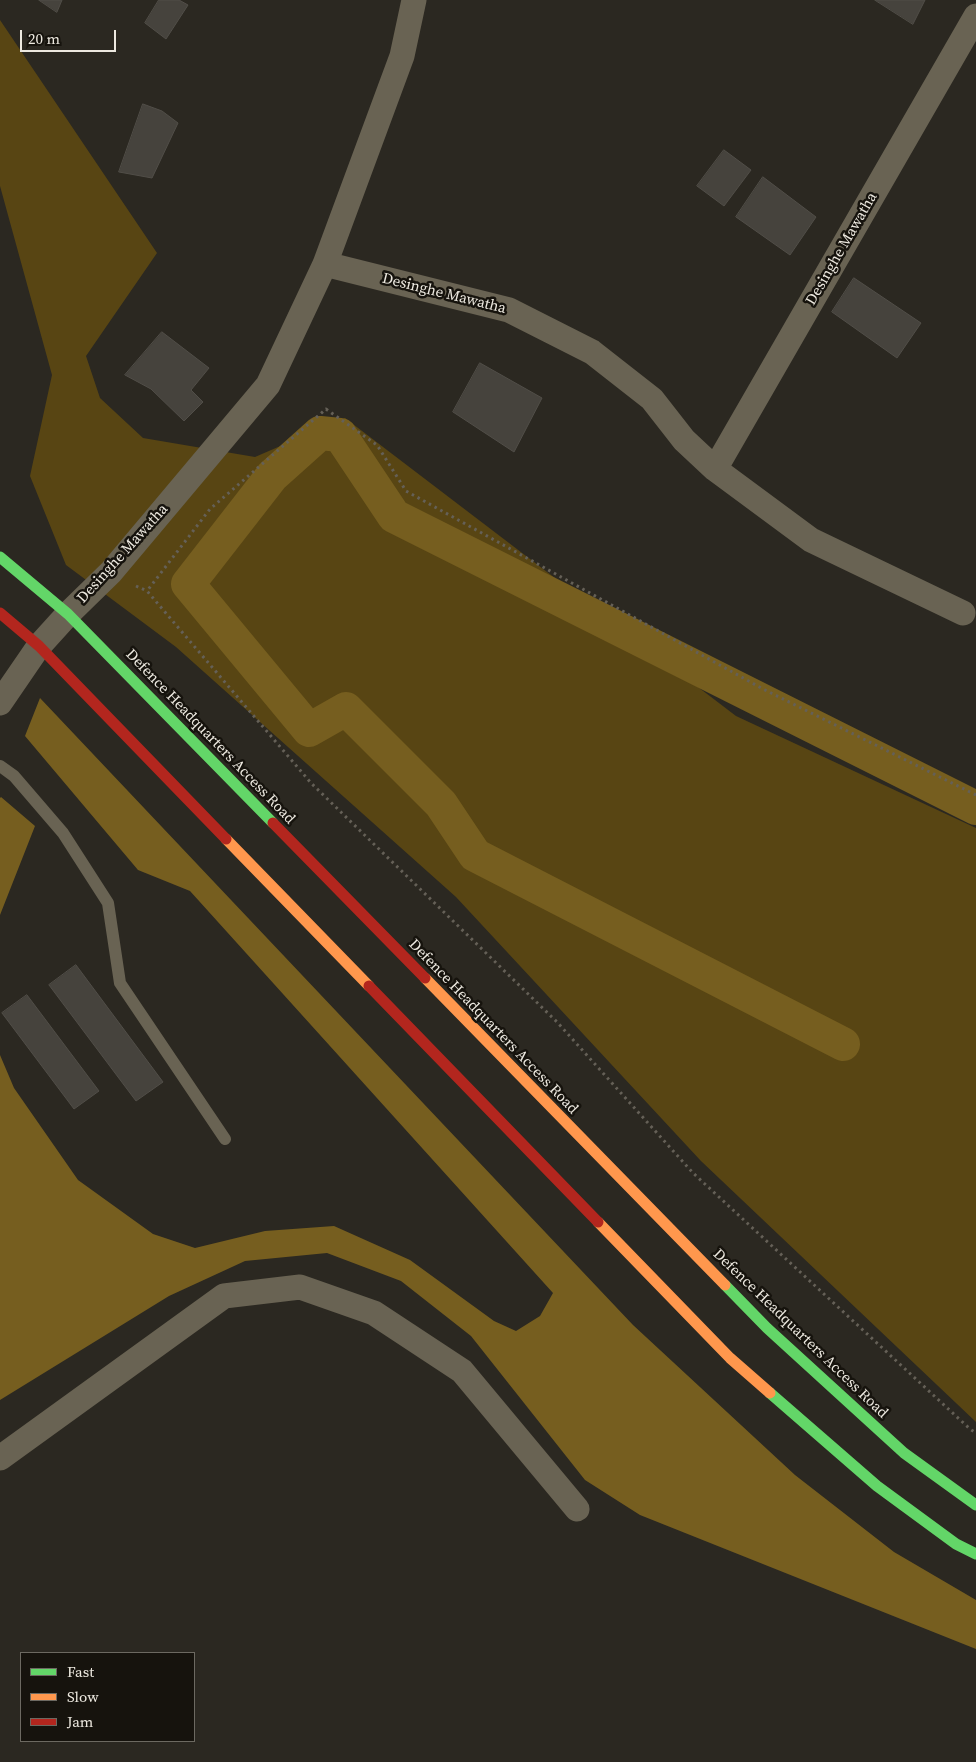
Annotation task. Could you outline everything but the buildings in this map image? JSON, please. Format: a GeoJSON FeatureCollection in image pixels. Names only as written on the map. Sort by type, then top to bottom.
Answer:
{"type":"FeatureCollection","features":[{"type":"Feature","properties":{"kind":"main road","name":"Defence Headquarters Access Road"},"geometry":{"type":"LineString","coordinates":[[0,557],[68,614],[767,1328],[904,1453],[976,1505]]}},
{"type":"Feature","properties":{"kind":"main road"},"geometry":{"type":"LineString","coordinates":[[0,613],[39,646],[730,1358],[877,1486],[956,1544],[976,1554]]}},
{"type":"Feature","properties":{"kind":"street"},"geometry":{"type":"LineString","coordinates":[[325,264],[402,56],[414,0]]}},
{"type":"Feature","properties":{"kind":"street","name":"Desinghe Mawatha"},"geometry":{"type":"LineString","coordinates":[[0,703],[39,646],[68,614],[111,572],[268,385],[325,264],[509,310],[592,352],[652,399],[684,440],[715,469],[976,16]]}},
{"type":"Feature","properties":{"kind":"street"},"geometry":{"type":"LineString","coordinates":[[715,469],[811,540],[963,613]]}},
{"type":"Feature","properties":{"kind":"street"},"geometry":{"type":"LineString","coordinates":[[0,1458],[224,1296],[300,1286],[374,1314],[462,1371],[577,1509]]}},
{"type":"Feature","properties":{"kind":"lane"},"geometry":{"type":"LineString","coordinates":[[0,766],[14,776],[63,833],[108,903],[120,983],[225,1139]]}},
{"type":"Feature","properties":{"kind":"path"},"geometry":{"type":"LineString","coordinates":[[976,796],[763,688],[406,491],[377,445],[326,409],[210,509],[146,591],[311,783],[557,1022],[693,1173],[976,1433]]}},
{"type":"Feature","properties":{"kind":"shaded area"},"geometry":{"type":"Polygon","coordinates":[[[0,20],[157,253],[86,356],[100,398],[143,438],[255,457],[345,418],[736,716],[976,828],[976,1422],[701,1161],[456,897],[176,647],[66,565],[30,476],[52,375],[0,186],[0,20]]]}},
{"type":"Feature","properties":{"kind":"shaded area"},"geometry":{"type":"Polygon","coordinates":[[[40,698],[633,1325],[795,1475],[894,1552],[976,1600],[976,1649],[640,1515],[585,1480],[471,1336],[401,1281],[327,1253],[245,1261],[169,1296],[0,1400],[0,1055],[14,1088],[78,1180],[153,1234],[195,1248],[265,1231],[334,1226],[410,1260],[494,1321],[516,1331],[540,1316],[553,1293],[190,891],[138,870],[25,736],[40,698]]]}},
{"type":"Feature","properties":{"kind":"shaded area"},"geometry":{"type":"Polygon","coordinates":[[[0,798],[35,826],[0,915],[0,798]]]}},
{"type":"Feature","properties":{"kind":"waterway"},"geometry":{"type":"LineString","coordinates":[[843,1044],[475,855],[441,804],[346,709],[309,730],[188,584],[272,476],[320,433],[340,435],[394,516],[976,808]]}},
{"type":"Feature","properties":{"kind":"traffic: fast"},"geometry":{"type":"LineString","coordinates":[[0,557],[68,614],[273,823]]}},
{"type":"Feature","properties":{"kind":"traffic: fast"},"geometry":{"type":"LineString","coordinates":[[725,1285],[767,1328],[904,1453],[976,1505]]}},
{"type":"Feature","properties":{"kind":"traffic: fast"},"geometry":{"type":"LineString","coordinates":[[770,1393],[877,1486],[956,1544],[976,1554]]}},
{"type":"Feature","properties":{"kind":"traffic: slow"},"geometry":{"type":"LineString","coordinates":[[226,839],[369,986]]}},
{"type":"Feature","properties":{"kind":"traffic: slow"},"geometry":{"type":"LineString","coordinates":[[425,978],[725,1285]]}},
{"type":"Feature","properties":{"kind":"traffic: slow"},"geometry":{"type":"LineString","coordinates":[[598,1222],[730,1358],[770,1393]]}},
{"type":"Feature","properties":{"kind":"traffic: jam"},"geometry":{"type":"LineString","coordinates":[[0,613],[39,646],[226,839]]}},
{"type":"Feature","properties":{"kind":"traffic: jam"},"geometry":{"type":"LineString","coordinates":[[273,823],[425,978]]}},
{"type":"Feature","properties":{"kind":"traffic: jam"},"geometry":{"type":"LineString","coordinates":[[369,986],[598,1222]]}}]}
